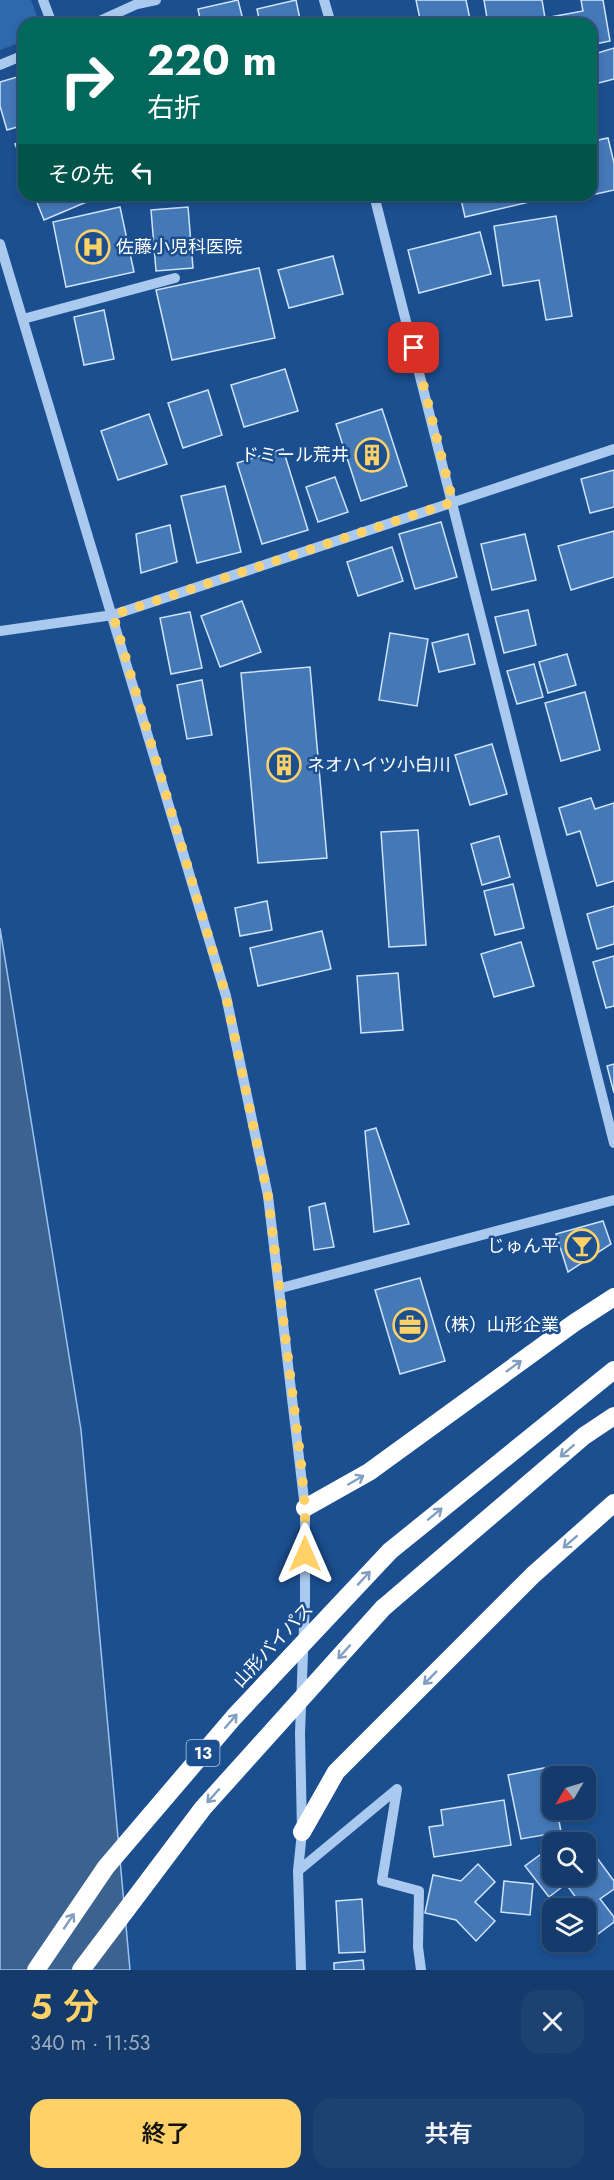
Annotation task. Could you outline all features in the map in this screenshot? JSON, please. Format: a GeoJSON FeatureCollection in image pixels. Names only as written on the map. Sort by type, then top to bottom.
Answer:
{"type":"FeatureCollection","features":[{"type":"Feature","properties":{"kind":"highway"},"geometry":{"type":"LineString","coordinates":[[305,1508],[369,1472],[574,1323],[614,1298]]}},
{"type":"Feature","properties":{"kind":"highway","name":"山形バイパス"},"geometry":{"type":"LineString","coordinates":[[36,1970],[106,1867],[234,1717],[390,1551],[614,1370]]}},
{"type":"Feature","properties":{"kind":"highway","name":"13"},"geometry":{"type":"LineString","coordinates":[[81,1970],[203,1808],[383,1608],[584,1436],[614,1416]]}},
{"type":"Feature","properties":{"kind":"highway"},"geometry":{"type":"LineString","coordinates":[[302,1832],[336,1772],[533,1575],[614,1503]]}},
{"type":"Feature","properties":{"kind":"street"},"geometry":{"type":"LineString","coordinates":[[43,0],[50,18]]}},
{"type":"Feature","properties":{"kind":"street"},"geometry":{"type":"LineString","coordinates":[[106,18],[137,4],[156,0]]}},
{"type":"Feature","properties":{"kind":"street"},"geometry":{"type":"LineString","coordinates":[[324,0],[328,18]]}},
{"type":"Feature","properties":{"kind":"street"},"geometry":{"type":"LineString","coordinates":[[0,65],[18,58]]}},
{"type":"Feature","properties":{"kind":"street"},"geometry":{"type":"LineString","coordinates":[[376,201],[614,1143]]}},
{"type":"Feature","properties":{"kind":"street"},"geometry":{"type":"LineString","coordinates":[[0,244],[226,996],[268,1196],[281,1288],[305,1508],[305,1600],[300,1733],[302,1832],[298,1871],[301,1970]]}},
{"type":"Feature","properties":{"kind":"street"},"geometry":{"type":"LineString","coordinates":[[23,319],[175,278]]}},
{"type":"Feature","properties":{"kind":"street"},"geometry":{"type":"LineString","coordinates":[[0,631],[113,615],[614,448]]}},
{"type":"Feature","properties":{"kind":"street"},"geometry":{"type":"LineString","coordinates":[[281,1288],[614,1200]]}},
{"type":"Feature","properties":{"kind":"street"},"geometry":{"type":"LineString","coordinates":[[298,1871],[397,1789],[382,1881],[419,1891],[418,1947],[421,1970]]}},
{"type":"Feature","properties":{"kind":"shaded area"},"geometry":{"type":"Polygon","coordinates":[[[0,0],[31,0],[38,18],[18,18],[18,43],[0,50],[0,0]]]}},
{"type":"Feature","properties":{"kind":"shaded area"},"geometry":{"type":"Polygon","coordinates":[[[0,928],[81,1430],[130,1970],[0,1970],[0,928]]]}},
{"type":"Feature","properties":{"kind":"building"},"geometry":{"type":"Polygon","coordinates":[[[238,0],[242,18],[200,18],[198,9],[238,0]]]}},
{"type":"Feature","properties":{"kind":"building"},"geometry":{"type":"Polygon","coordinates":[[[296,0],[300,18],[259,18],[257,9],[296,0]]]}},
{"type":"Feature","properties":{"kind":"building"},"geometry":{"type":"Polygon","coordinates":[[[416,0],[466,0],[470,18],[420,18],[416,0]]]}},
{"type":"Feature","properties":{"kind":"building"},"geometry":{"type":"Polygon","coordinates":[[[484,0],[542,0],[545,18],[487,18],[484,0]]]}},
{"type":"Feature","properties":{"kind":"building"},"geometry":{"type":"Polygon","coordinates":[[[581,0],[603,0],[610,41],[597,44],[597,18],[545,18],[583,11],[581,0]]]}},
{"type":"Feature","properties":{"kind":"building"},"geometry":{"type":"Polygon","coordinates":[[[614,48],[614,79],[597,83],[597,53],[614,48]]]}},
{"type":"Feature","properties":{"kind":"building"},"geometry":{"type":"Polygon","coordinates":[[[18,77],[18,127],[7,130],[0,106],[0,82],[18,77]]]}},
{"type":"Feature","properties":{"kind":"building"},"geometry":{"type":"Polygon","coordinates":[[[597,136],[598,140],[608,138],[614,163],[614,190],[597,194],[597,136]]]}},
{"type":"Feature","properties":{"kind":"building"},"geometry":{"type":"Polygon","coordinates":[[[36,201],[89,201],[44,220],[36,201]]]}},
{"type":"Feature","properties":{"kind":"building"},"geometry":{"type":"Polygon","coordinates":[[[461,201],[534,201],[465,217],[461,201]]]}},
{"type":"Feature","properties":{"kind":"building","name":"佐藤小児科医院"},"geometry":{"type":"Polygon","coordinates":[[[120,207],[134,272],[66,287],[53,222],[120,207]]]}},
{"type":"Feature","properties":{"kind":"building"},"geometry":{"type":"Polygon","coordinates":[[[188,207],[193,268],[156,271],[151,210],[188,207]]]}},
{"type":"Feature","properties":{"kind":"building"},"geometry":{"type":"Polygon","coordinates":[[[556,216],[572,316],[546,320],[539,280],[503,286],[494,226],[556,216]]]}},
{"type":"Feature","properties":{"kind":"building"},"geometry":{"type":"Polygon","coordinates":[[[480,232],[491,274],[419,293],[408,250],[480,232]]]}},
{"type":"Feature","properties":{"kind":"building"},"geometry":{"type":"Polygon","coordinates":[[[333,256],[343,294],[289,308],[278,270],[333,256]]]}},
{"type":"Feature","properties":{"kind":"building"},"geometry":{"type":"Polygon","coordinates":[[[259,268],[275,338],[172,360],[156,290],[259,268]]]}},
{"type":"Feature","properties":{"kind":"building"},"geometry":{"type":"Polygon","coordinates":[[[104,310],[114,359],[84,365],[74,317],[104,310]]]}},
{"type":"Feature","properties":{"kind":"building"},"geometry":{"type":"Polygon","coordinates":[[[285,369],[298,411],[244,427],[231,385],[285,369]]]}},
{"type":"Feature","properties":{"kind":"building"},"geometry":{"type":"Polygon","coordinates":[[[208,390],[222,435],[183,448],[168,403],[208,390]]]}},
{"type":"Feature","properties":{"kind":"building","name":"ドミール荒井"},"geometry":{"type":"Polygon","coordinates":[[[382,409],[407,486],[361,501],[336,424],[382,409]]]}},
{"type":"Feature","properties":{"kind":"building"},"geometry":{"type":"Polygon","coordinates":[[[149,414],[167,464],[118,480],[101,431],[149,414]]]}},
{"type":"Feature","properties":{"kind":"building"},"geometry":{"type":"Polygon","coordinates":[[[283,449],[308,530],[262,544],[237,463],[283,449]]]}},
{"type":"Feature","properties":{"kind":"building"},"geometry":{"type":"Polygon","coordinates":[[[614,470],[614,507],[590,513],[581,479],[614,470]]]}},
{"type":"Feature","properties":{"kind":"building"},"geometry":{"type":"Polygon","coordinates":[[[335,477],[348,512],[318,522],[306,487],[335,477]]]}},
{"type":"Feature","properties":{"kind":"building"},"geometry":{"type":"Polygon","coordinates":[[[225,486],[241,552],[197,563],[181,496],[225,486]]]}},
{"type":"Feature","properties":{"kind":"building"},"geometry":{"type":"Polygon","coordinates":[[[441,522],[457,577],[415,589],[399,534],[441,522]]]}},
{"type":"Feature","properties":{"kind":"building"},"geometry":{"type":"Polygon","coordinates":[[[170,525],[177,562],[141,573],[136,534],[170,525]]]}},
{"type":"Feature","properties":{"kind":"building"},"geometry":{"type":"Polygon","coordinates":[[[614,531],[614,577],[571,590],[558,546],[614,531]]]}},
{"type":"Feature","properties":{"kind":"building"},"geometry":{"type":"Polygon","coordinates":[[[525,534],[536,580],[492,590],[481,544],[525,534]]]}},
{"type":"Feature","properties":{"kind":"building"},"geometry":{"type":"Polygon","coordinates":[[[392,547],[403,581],[358,596],[347,562],[392,547]]]}},
{"type":"Feature","properties":{"kind":"building"},"geometry":{"type":"Polygon","coordinates":[[[242,601],[261,652],[220,667],[201,616],[242,601]]]}},
{"type":"Feature","properties":{"kind":"building"},"geometry":{"type":"Polygon","coordinates":[[[528,610],[536,645],[504,653],[495,617],[528,610]]]}},
{"type":"Feature","properties":{"kind":"building"},"geometry":{"type":"Polygon","coordinates":[[[190,612],[202,668],[171,674],[160,618],[190,612]]]}},
{"type":"Feature","properties":{"kind":"building"},"geometry":{"type":"Polygon","coordinates":[[[390,633],[428,639],[417,706],[379,700],[390,633]]]}},
{"type":"Feature","properties":{"kind":"building"},"geometry":{"type":"Polygon","coordinates":[[[468,634],[475,664],[439,672],[432,643],[468,634]]]}},
{"type":"Feature","properties":{"kind":"building"},"geometry":{"type":"Polygon","coordinates":[[[567,654],[576,685],[548,693],[539,662],[567,654]]]}},
{"type":"Feature","properties":{"kind":"building"},"geometry":{"type":"Polygon","coordinates":[[[534,664],[543,697],[517,704],[507,671],[534,664]]]}},
{"type":"Feature","properties":{"kind":"building","name":"ネオハイツ小白川"},"geometry":{"type":"Polygon","coordinates":[[[310,667],[327,858],[258,863],[241,673],[310,667]]]}},
{"type":"Feature","properties":{"kind":"building"},"geometry":{"type":"Polygon","coordinates":[[[202,680],[212,735],[187,739],[177,685],[202,680]]]}},
{"type":"Feature","properties":{"kind":"building"},"geometry":{"type":"Polygon","coordinates":[[[585,692],[600,750],[561,761],[545,703],[585,692]]]}},
{"type":"Feature","properties":{"kind":"building"},"geometry":{"type":"Polygon","coordinates":[[[492,744],[507,794],[470,805],[455,755],[492,744]]]}},
{"type":"Feature","properties":{"kind":"building"},"geometry":{"type":"Polygon","coordinates":[[[591,798],[595,809],[614,803],[614,881],[597,886],[580,831],[567,835],[559,808],[591,798]]]}},
{"type":"Feature","properties":{"kind":"building"},"geometry":{"type":"Polygon","coordinates":[[[418,830],[426,945],[389,947],[381,832],[418,830]]]}},
{"type":"Feature","properties":{"kind":"building"},"geometry":{"type":"Polygon","coordinates":[[[499,836],[510,877],[482,885],[471,844],[499,836]]]}},
{"type":"Feature","properties":{"kind":"building"},"geometry":{"type":"Polygon","coordinates":[[[513,884],[524,928],[495,935],[484,891],[513,884]]]}},
{"type":"Feature","properties":{"kind":"building"},"geometry":{"type":"Polygon","coordinates":[[[267,901],[272,930],[240,936],[235,908],[267,901]]]}},
{"type":"Feature","properties":{"kind":"building"},"geometry":{"type":"Polygon","coordinates":[[[614,906],[614,944],[597,949],[587,914],[614,906]]]}},
{"type":"Feature","properties":{"kind":"building"},"geometry":{"type":"Polygon","coordinates":[[[322,931],[331,969],[258,986],[250,948],[322,931]]]}},
{"type":"Feature","properties":{"kind":"building"},"geometry":{"type":"Polygon","coordinates":[[[521,942],[534,986],[494,997],[481,954],[521,942]]]}},
{"type":"Feature","properties":{"kind":"building"},"geometry":{"type":"Polygon","coordinates":[[[614,956],[614,1006],[606,1008],[593,962],[614,956]]]}},
{"type":"Feature","properties":{"kind":"building"},"geometry":{"type":"Polygon","coordinates":[[[398,973],[403,1030],[361,1033],[357,976],[398,973]]]}},
{"type":"Feature","properties":{"kind":"building"},"geometry":{"type":"Polygon","coordinates":[[[614,1064],[614,1093],[607,1066],[614,1064]]]}},
{"type":"Feature","properties":{"kind":"building"},"geometry":{"type":"Polygon","coordinates":[[[376,1128],[409,1224],[374,1232],[365,1131],[376,1128]]]}},
{"type":"Feature","properties":{"kind":"building"},"geometry":{"type":"Polygon","coordinates":[[[325,1203],[334,1247],[314,1250],[309,1207],[325,1203]]]}},
{"type":"Feature","properties":{"kind":"building"},"geometry":{"type":"Polygon","coordinates":[[[603,1221],[611,1244],[568,1272],[556,1234],[603,1221]]]}},
{"type":"Feature","properties":{"kind":"building","name":"（株）山形企業"},"geometry":{"type":"Polygon","coordinates":[[[420,1278],[445,1361],[400,1374],[375,1290],[420,1278]]]}},
{"type":"Feature","properties":{"kind":"building"},"geometry":{"type":"Polygon","coordinates":[[[542,1768],[542,1820],[559,1820],[561,1832],[542,1832],[542,1835],[521,1839],[508,1775],[542,1768]]]}},
{"type":"Feature","properties":{"kind":"building"},"geometry":{"type":"Polygon","coordinates":[[[504,1800],[511,1845],[434,1857],[429,1827],[443,1825],[441,1810],[504,1800]]]}},
{"type":"Feature","properties":{"kind":"building"},"geometry":{"type":"Polygon","coordinates":[[[542,1853],[542,1886],[563,1886],[549,1897],[525,1866],[542,1853]]]}},
{"type":"Feature","properties":{"kind":"building"},"geometry":{"type":"Polygon","coordinates":[[[596,1856],[614,1881],[614,1889],[600,1899],[614,1917],[614,1922],[596,1936],[596,1898],[576,1898],[567,1886],[596,1886],[596,1856]]]}},
{"type":"Feature","properties":{"kind":"building"},"geometry":{"type":"Polygon","coordinates":[[[478,1864],[495,1882],[475,1902],[495,1921],[476,1941],[456,1920],[425,1913],[433,1875],[461,1881],[478,1864]]]}},
{"type":"Feature","properties":{"kind":"building"},"geometry":{"type":"Polygon","coordinates":[[[504,1881],[533,1884],[530,1915],[501,1912],[504,1881]]]}},
{"type":"Feature","properties":{"kind":"building"},"geometry":{"type":"Polygon","coordinates":[[[362,1899],[365,1952],[339,1953],[336,1901],[362,1899]]]}},
{"type":"Feature","properties":{"kind":"building"},"geometry":{"type":"Polygon","coordinates":[[[363,1960],[364,1970],[334,1970],[334,1963],[363,1960]]]}},
{"type":"Feature","properties":{"kind":"place","name":"佐藤小児科医院"},"geometry":{"type":"Point","coordinates":[93,247]}},
{"type":"Feature","properties":{"kind":"place","name":"ドミール荒井"},"geometry":{"type":"Point","coordinates":[372,455]}},
{"type":"Feature","properties":{"kind":"place","name":"ネオハイツ小白川"},"geometry":{"type":"Point","coordinates":[284,765]}},
{"type":"Feature","properties":{"kind":"place","name":"じゅん平"},"geometry":{"type":"Point","coordinates":[582,1246]}},
{"type":"Feature","properties":{"kind":"place","name":"（株）山形企業"},"geometry":{"type":"Point","coordinates":[410,1325]}},
{"type":"Feature","properties":{"kind":"route"},"geometry":{"type":"LineString","coordinates":[[305,1554],[305,1508],[301,1463],[268,1196],[226,996],[113,615],[453,502],[414,348]]}}]}
